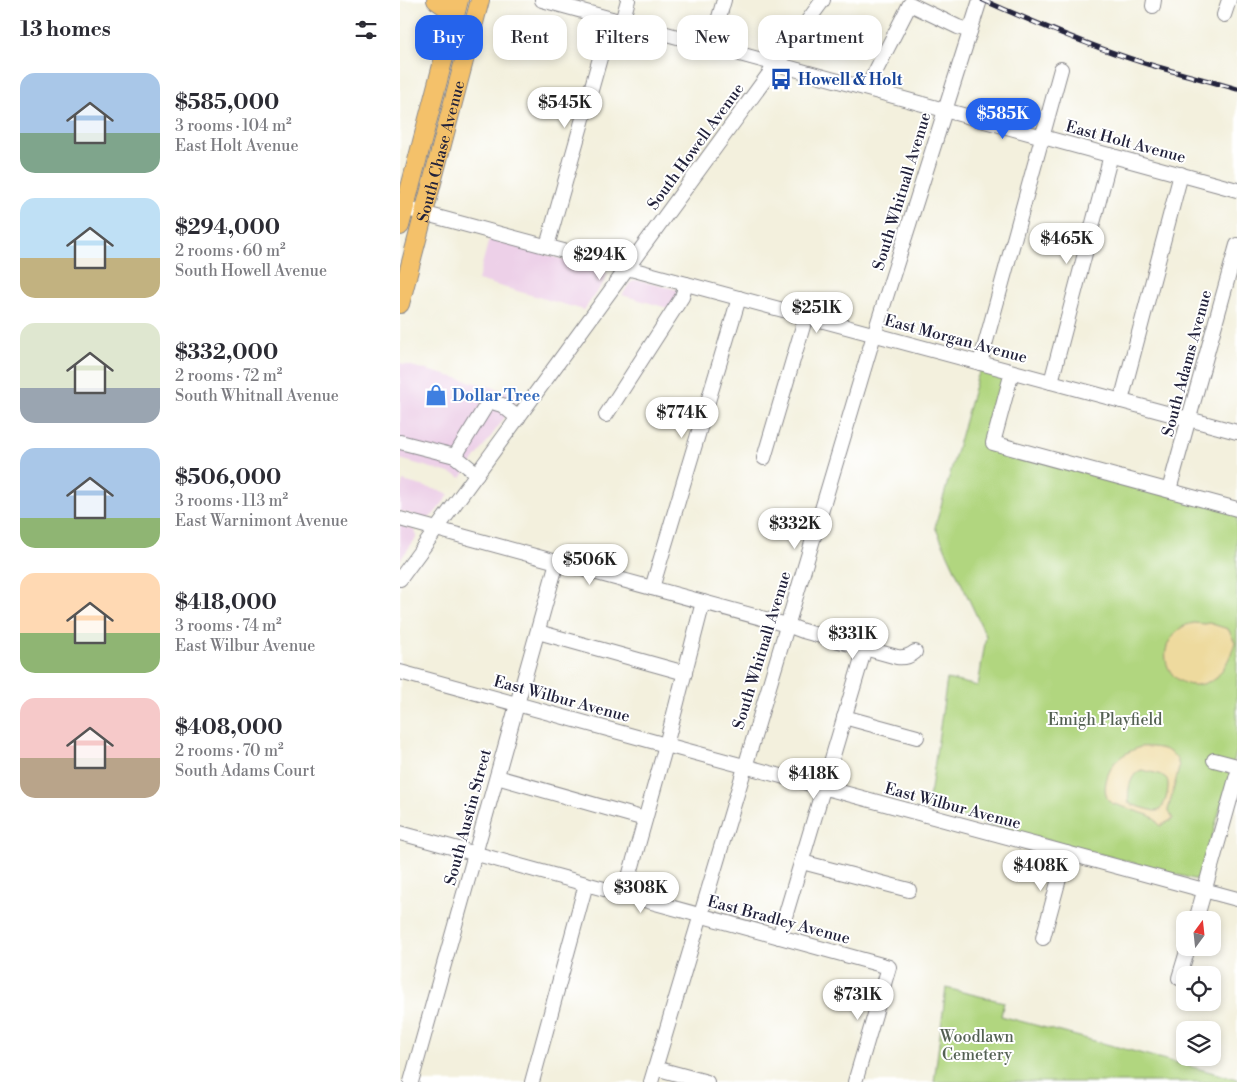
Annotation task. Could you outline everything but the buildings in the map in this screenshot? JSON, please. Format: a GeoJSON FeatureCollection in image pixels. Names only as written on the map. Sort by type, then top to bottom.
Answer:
{"type":"FeatureCollection","features":[{"type":"Feature","properties":{"kind":"main road"},"geometry":{"type":"LineString","coordinates":[[436,0],[449,9],[457,8]]}},
{"type":"Feature","properties":{"kind":"main road","name":"South Chase Avenue"},"geometry":{"type":"LineString","coordinates":[[400,304],[480,0]]}},
{"type":"Feature","properties":{"kind":"main road","name":"South Chase Avenue"},"geometry":{"type":"LineString","coordinates":[[400,226],[402,208],[457,8]]}},
{"type":"Feature","properties":{"kind":"street"},"geometry":{"type":"LineString","coordinates":[[620,15],[628,0]]}},
{"type":"Feature","properties":{"kind":"street"},"geometry":{"type":"LineString","coordinates":[[720,15],[724,0]]}},
{"type":"Feature","properties":{"kind":"street","name":"South Howell Avenue"},"geometry":{"type":"LineString","coordinates":[[400,579],[823,0]]}},
{"type":"Feature","properties":{"kind":"street","name":"South Whitnall Avenue"},"geometry":{"type":"LineString","coordinates":[[651,1082],[874,335],[980,0]]}},
{"type":"Feature","properties":{"kind":"street"},"geometry":{"type":"LineString","coordinates":[[1224,15],[1229,0]]}},
{"type":"Feature","properties":{"kind":"street","name":"East Holt Avenue"},"geometry":{"type":"LineString","coordinates":[[551,1],[600,15]]}},
{"type":"Feature","properties":{"kind":"street"},"geometry":{"type":"LineString","coordinates":[[867,88],[910,4],[958,27],[971,29]]}},
{"type":"Feature","properties":{"kind":"street","name":"East Holt Avenue"},"geometry":{"type":"LineString","coordinates":[[748,56],[1237,190]]}},
{"type":"Feature","properties":{"kind":"street"},"geometry":{"type":"LineString","coordinates":[[548,246],[605,60]]}},
{"type":"Feature","properties":{"kind":"street"},"geometry":{"type":"LineString","coordinates":[[980,363],[1061,69]]}},
{"type":"Feature","properties":{"kind":"street"},"geometry":{"type":"LineString","coordinates":[[1051,382],[1112,155]]}},
{"type":"Feature","properties":{"kind":"street"},"geometry":{"type":"LineString","coordinates":[[1121,401],[1181,174]]}},
{"type":"Feature","properties":{"kind":"street","name":"East Morgan Avenue"},"geometry":{"type":"LineString","coordinates":[[402,208],[1237,432]]}},
{"type":"Feature","properties":{"kind":"street","name":"South Adams Avenue"},"geometry":{"type":"LineString","coordinates":[[1169,490],[1237,245]]}},
{"type":"Feature","properties":{"kind":"street"},"geometry":{"type":"LineString","coordinates":[[606,415],[682,297],[686,284]]}},
{"type":"Feature","properties":{"kind":"street"},"geometry":{"type":"LineString","coordinates":[[652,588],[739,298]]}},
{"type":"Feature","properties":{"kind":"street"},"geometry":{"type":"LineString","coordinates":[[764,458],[806,316]]}},
{"type":"Feature","properties":{"kind":"street"},"geometry":{"type":"LineString","coordinates":[[1012,372],[993,443],[1237,509]]}},
{"type":"Feature","properties":{"kind":"street"},"geometry":{"type":"LineString","coordinates":[[455,456],[489,401],[502,404],[518,418]]}},
{"type":"Feature","properties":{"kind":"street"},"geometry":{"type":"LineString","coordinates":[[400,442],[455,456],[477,474]]}},
{"type":"Feature","properties":{"kind":"street"},"geometry":{"type":"LineString","coordinates":[[400,519],[903,658],[915,652]]}},
{"type":"Feature","properties":{"kind":"street","name":"South Austin Street"},"geometry":{"type":"LineString","coordinates":[[411,1082],[557,562]]}},
{"type":"Feature","properties":{"kind":"street"},"geometry":{"type":"LineString","coordinates":[[624,895],[666,745],[703,602]]}},
{"type":"Feature","properties":{"kind":"street"},"geometry":{"type":"LineString","coordinates":[[538,632],[685,673]]}},
{"type":"Feature","properties":{"kind":"street"},"geometry":{"type":"LineString","coordinates":[[779,937],[865,648]]}},
{"type":"Feature","properties":{"kind":"street","name":"East Wilbur Avenue"},"geometry":{"type":"LineString","coordinates":[[400,672],[1237,899]]}},
{"type":"Feature","properties":{"kind":"street"},"geometry":{"type":"LineString","coordinates":[[844,717],[918,737]]}},
{"type":"Feature","properties":{"kind":"street"},"geometry":{"type":"LineString","coordinates":[[1214,760],[1237,766]]}},
{"type":"Feature","properties":{"kind":"street"},"geometry":{"type":"LineString","coordinates":[[1198,911],[1237,775]]}},
{"type":"Feature","properties":{"kind":"street"},"geometry":{"type":"LineString","coordinates":[[497,777],[645,819]]}},
{"type":"Feature","properties":{"kind":"street","name":"East Bradley Avenue"},"geometry":{"type":"LineString","coordinates":[[400,833],[889,967],[855,1082]]}},
{"type":"Feature","properties":{"kind":"street"},"geometry":{"type":"LineString","coordinates":[[1043,938],[1066,853]]}},
{"type":"Feature","properties":{"kind":"street"},"geometry":{"type":"LineString","coordinates":[[802,862],[909,890]]}},
{"type":"Feature","properties":{"kind":"street"},"geometry":{"type":"LineString","coordinates":[[532,1082],[586,884]]}},
{"type":"Feature","properties":{"kind":"street"},"geometry":{"type":"LineString","coordinates":[[655,1068],[707,1082]]}},
{"type":"Feature","properties":{"kind":"shaded area"},"geometry":{"type":"Polygon","coordinates":[[[489,239],[602,270],[607,273],[606,279],[584,310],[478,280],[489,239]]]}},
{"type":"Feature","properties":{"kind":"shaded area"},"geometry":{"type":"Polygon","coordinates":[[[636,280],[679,290],[671,309],[622,295],[630,283],[636,280]]]}},
{"type":"Feature","properties":{"kind":"shaded area"},"geometry":{"type":"Polygon","coordinates":[[[400,363],[521,395],[461,478],[400,459],[400,363]]]}},
{"type":"Feature","properties":{"kind":"shaded area"},"geometry":{"type":"Polygon","coordinates":[[[403,481],[445,492],[449,495],[429,518],[400,511],[400,492],[403,481]]]}},
{"type":"Feature","properties":{"kind":"shaded area"},"geometry":{"type":"Polygon","coordinates":[[[400,525],[414,530],[416,538],[400,560],[400,525]]]}},
{"type":"Feature","properties":{"kind":"green space","name":"Emigh Playfield"},"geometry":{"type":"Polygon","coordinates":[[[980,371],[1004,378],[987,446],[1237,513],[1237,750],[1201,875],[1196,879],[926,807],[931,789],[947,679],[978,686],[986,636],[935,527],[980,371]]]}},
{"type":"Feature","properties":{"kind":"green space","name":"Woodlawn Cemetery"},"geometry":{"type":"Polygon","coordinates":[[[946,988],[1004,1002],[1001,1016],[1176,1063],[1176,1066],[1188,1066],[1237,1079],[1237,1082],[934,1082],[946,988]]]}},
{"type":"Feature","properties":{"kind":"sand"},"geometry":{"type":"Polygon","coordinates":[[[1194,623],[1209,623],[1228,629],[1235,642],[1231,655],[1216,678],[1198,685],[1180,681],[1168,668],[1166,659],[1166,650],[1172,636],[1180,628],[1194,623]]]}},
{"type":"Feature","properties":{"kind":"sand"},"geometry":{"type":"Polygon","coordinates":[[[1140,747],[1165,750],[1175,756],[1178,761],[1179,768],[1168,810],[1173,819],[1160,826],[1154,818],[1111,803],[1107,799],[1106,781],[1114,763],[1123,755],[1140,747]],[[1142,770],[1132,779],[1129,789],[1129,803],[1158,811],[1163,806],[1166,798],[1167,780],[1161,775],[1142,770]]]}},
{"type":"Feature","properties":{"kind":"railway"},"geometry":{"type":"LineString","coordinates":[[983,0],[1042,26],[1103,49],[1144,63],[1237,89]]}},
{"type":"Feature","properties":{"kind":"place","name":"Howell & Holt"},"geometry":{"type":"Point","coordinates":[781,79]}},
{"type":"Feature","properties":{"kind":"place","name":"Dollar Tree"},"geometry":{"type":"Point","coordinates":[436,395]}}]}
